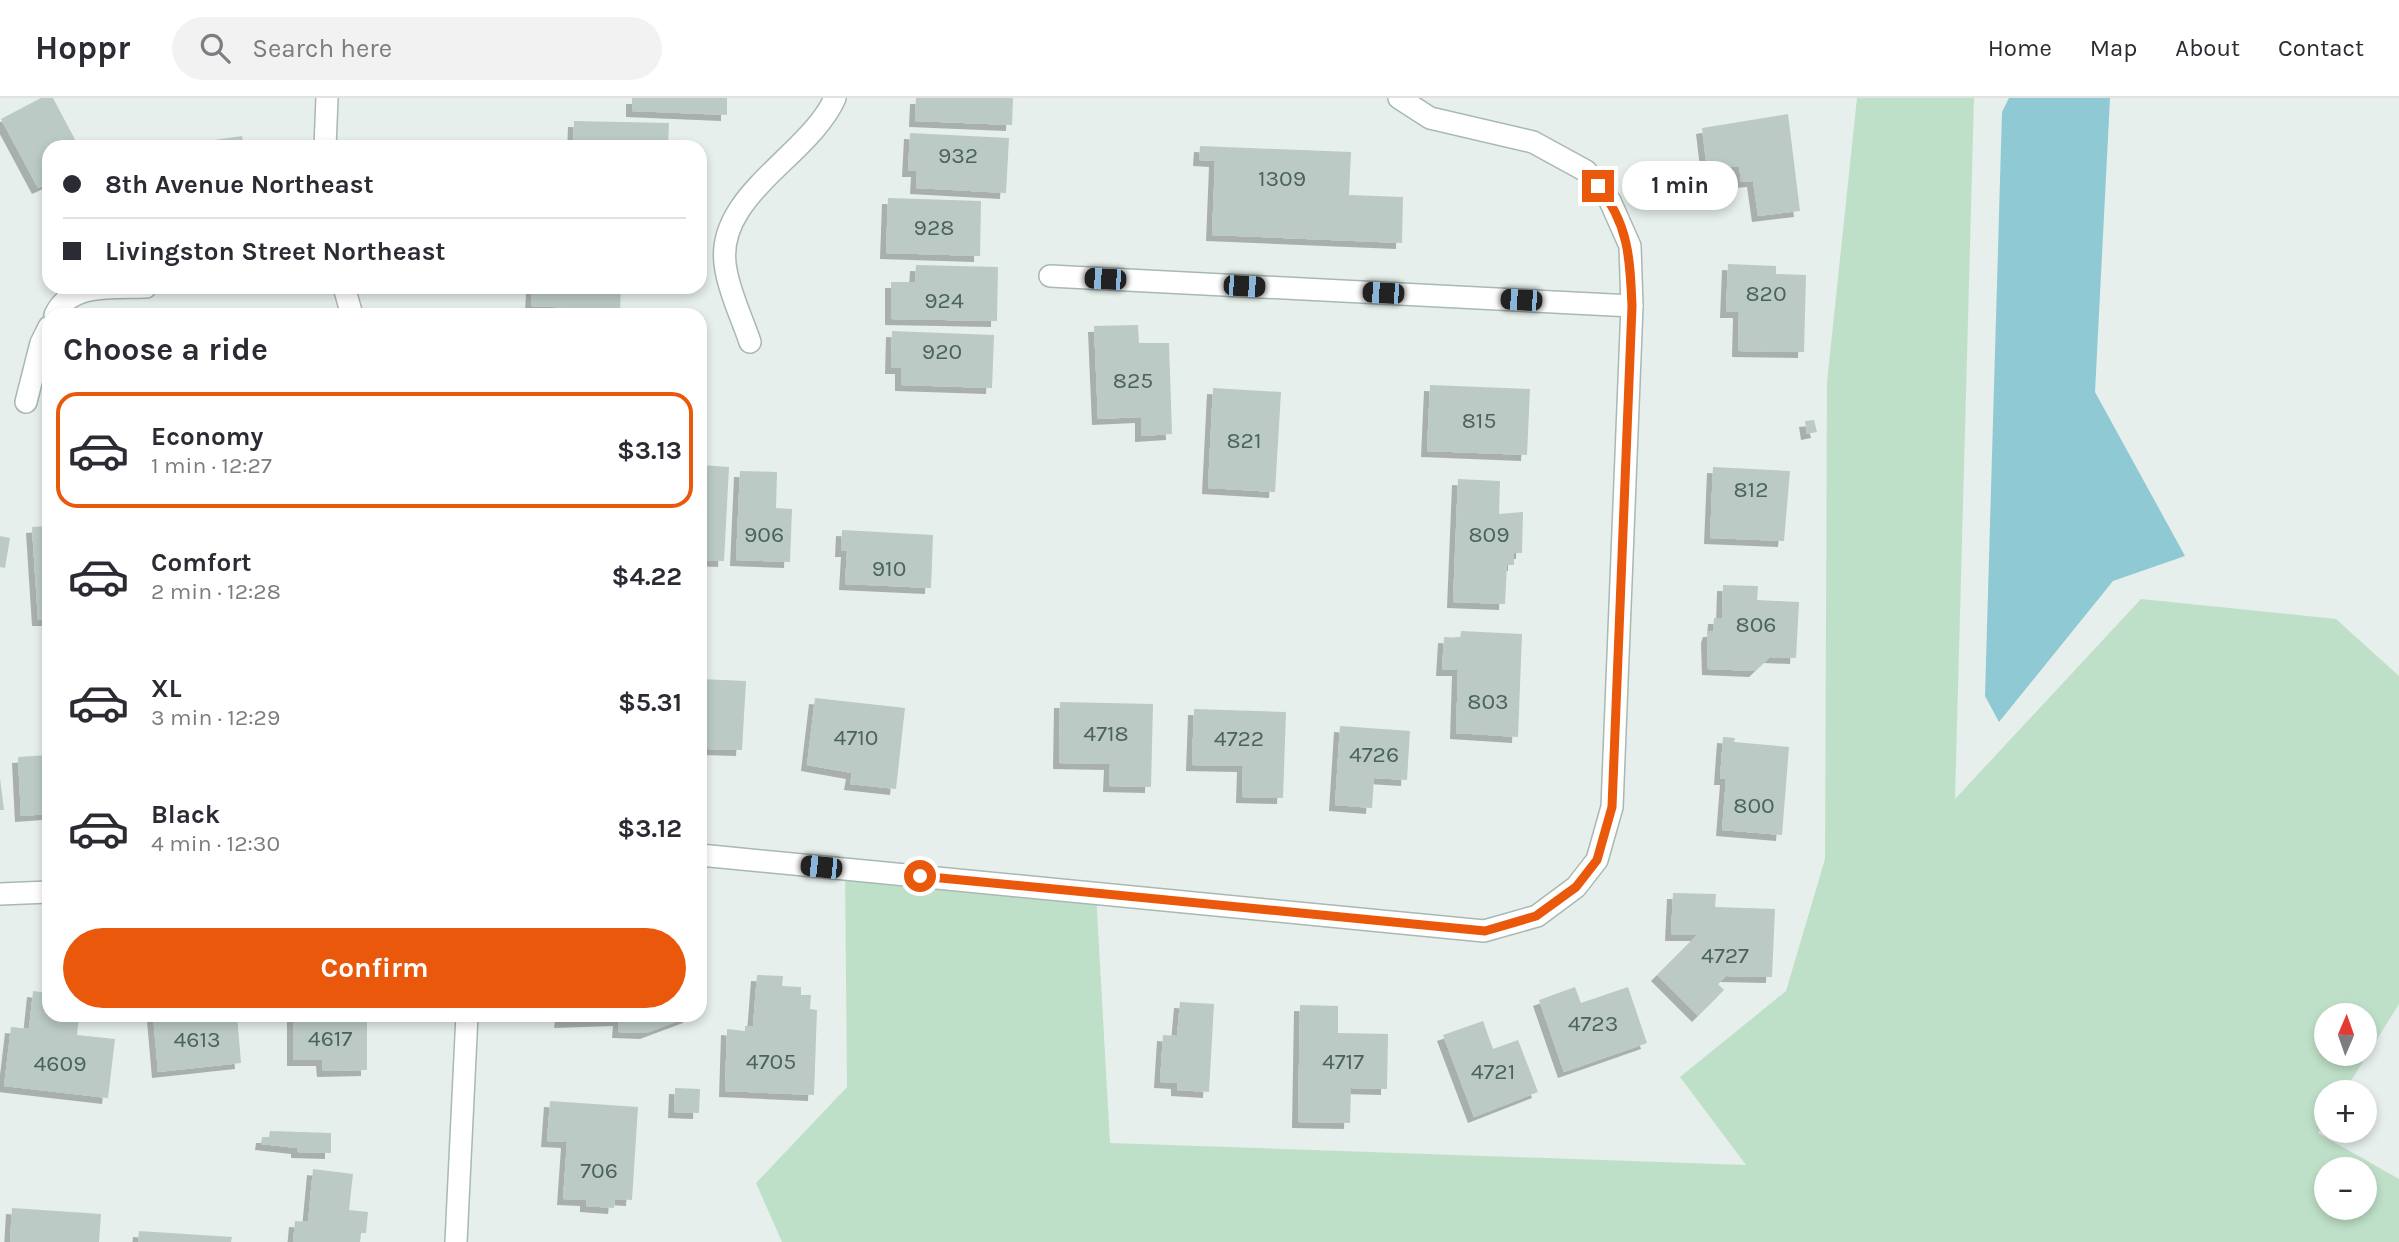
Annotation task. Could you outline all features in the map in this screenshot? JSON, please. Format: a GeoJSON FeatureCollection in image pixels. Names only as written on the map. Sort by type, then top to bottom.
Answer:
{"type":"FeatureCollection","features":[{"type":"Feature","properties":{"kind":"street"},"geometry":{"type":"LineString","coordinates":[[326,140],[327,98]]}},
{"type":"Feature","properties":{"kind":"street"},"geometry":{"type":"LineString","coordinates":[[750,342],[725,268],[727,229],[750,195],[826,118],[835,98]]}},
{"type":"Feature","properties":{"kind":"street"},"geometry":{"type":"LineString","coordinates":[[707,856],[1485,931],[1536,916],[1576,887],[1597,860],[1612,807],[1632,306],[1630,246],[1610,201],[1586,171],[1533,142],[1430,118],[1399,98]]}},
{"type":"Feature","properties":{"kind":"street"},"geometry":{"type":"LineString","coordinates":[[1050,276],[1632,306]]}},
{"type":"Feature","properties":{"kind":"street"},"geometry":{"type":"LineString","coordinates":[[58,308],[79,294]]}},
{"type":"Feature","properties":{"kind":"street"},"geometry":{"type":"LineString","coordinates":[[26,402],[42,341]]}},
{"type":"Feature","properties":{"kind":"street"},"geometry":{"type":"LineString","coordinates":[[0,894],[42,892]]}},
{"type":"Feature","properties":{"kind":"street"},"geometry":{"type":"LineString","coordinates":[[456,1242],[467,1022]]}},
{"type":"Feature","properties":{"kind":"green space"},"geometry":{"type":"Polygon","coordinates":[[[1857,98],[1974,98],[1955,799],[2141,599],[2336,619],[2399,676],[2399,1004],[2377,1039],[2377,1003],[2314,1003],[2314,1066],[2360,1066],[2352,1080],[2314,1080],[2314,1143],[2336,1143],[2360,1157],[2314,1157],[2314,1220],[2377,1220],[2377,1167],[2399,1179],[2399,1242],[782,1242],[756,1183],[847,1087],[845,869],[1096,893],[1110,1143],[1746,1165],[1680,1077],[1786,991],[1825,859],[1827,382],[1857,98]]]}},
{"type":"Feature","properties":{"kind":"water"},"geometry":{"type":"Polygon","coordinates":[[[2009,98],[2110,98],[2095,392],[2185,556],[2113,581],[1999,722],[1985,696],[2002,112],[2009,98]]]}},
{"type":"Feature","properties":{"kind":"building"},"geometry":{"type":"Polygon","coordinates":[[[41,98],[53,98],[75,140],[42,140],[42,186],[38,188],[1,119],[41,98]]]}},
{"type":"Feature","properties":{"kind":"building"},"geometry":{"type":"Polygon","coordinates":[[[632,98],[727,98],[727,115],[632,111],[632,98]]]}},
{"type":"Feature","properties":{"kind":"building"},"geometry":{"type":"Polygon","coordinates":[[[916,98],[1013,98],[1012,125],[915,121],[916,98]]]}},
{"type":"Feature","properties":{"kind":"building"},"geometry":{"type":"Polygon","coordinates":[[[1788,114],[1800,211],[1758,216],[1753,181],[1741,182],[1739,166],[1707,170],[1702,128],[1788,114]]]}},
{"type":"Feature","properties":{"kind":"building"},"geometry":{"type":"Polygon","coordinates":[[[574,121],[669,123],[668,140],[573,140],[574,121]]]}},
{"type":"Feature","properties":{"kind":"building"},"geometry":{"type":"Polygon","coordinates":[[[910,133],[1009,138],[1006,193],[916,188],[917,171],[908,171],[910,133]]]}},
{"type":"Feature","properties":{"kind":"building"},"geometry":{"type":"Polygon","coordinates":[[[242,136],[243,140],[214,140],[242,136]]]}},
{"type":"Feature","properties":{"kind":"building"},"geometry":{"type":"Polygon","coordinates":[[[1200,146],[1351,152],[1349,195],[1403,197],[1402,243],[1212,235],[1215,161],[1199,160],[1200,146]]]}},
{"type":"Feature","properties":{"kind":"building"},"geometry":{"type":"Polygon","coordinates":[[[888,198],[981,201],[980,256],[886,253],[888,198]]]}},
{"type":"Feature","properties":{"kind":"building"},"geometry":{"type":"Polygon","coordinates":[[[1728,264],[1776,266],[1776,274],[1806,275],[1804,352],[1738,351],[1739,312],[1726,312],[1728,264]]]}},
{"type":"Feature","properties":{"kind":"building"},"geometry":{"type":"Polygon","coordinates":[[[916,265],[998,267],[997,321],[891,319],[891,282],[915,282],[916,265]]]}},
{"type":"Feature","properties":{"kind":"building"},"geometry":{"type":"Polygon","coordinates":[[[532,294],[621,294],[620,308],[531,306],[532,294]]]}},
{"type":"Feature","properties":{"kind":"building"},"geometry":{"type":"Polygon","coordinates":[[[1138,325],[1139,343],[1169,343],[1172,434],[1141,436],[1141,417],[1098,419],[1094,326],[1138,325]]]}},
{"type":"Feature","properties":{"kind":"building"},"geometry":{"type":"Polygon","coordinates":[[[892,331],[994,335],[992,388],[901,385],[901,368],[891,368],[892,331]]]}},
{"type":"Feature","properties":{"kind":"building"},"geometry":{"type":"Polygon","coordinates":[[[1430,385],[1530,389],[1527,455],[1427,451],[1430,385]]]}},
{"type":"Feature","properties":{"kind":"building"},"geometry":{"type":"Polygon","coordinates":[[[1213,388],[1281,392],[1275,492],[1208,488],[1213,388]]]}},
{"type":"Feature","properties":{"kind":"building"},"geometry":{"type":"Polygon","coordinates":[[[1814,420],[1817,432],[1807,434],[1805,421],[1814,420]]]}},
{"type":"Feature","properties":{"kind":"building"},"geometry":{"type":"Polygon","coordinates":[[[707,465],[729,467],[724,561],[707,560],[707,465]]]}},
{"type":"Feature","properties":{"kind":"building"},"geometry":{"type":"Polygon","coordinates":[[[1713,467],[1790,471],[1784,541],[1710,538],[1713,467]]]}},
{"type":"Feature","properties":{"kind":"building"},"geometry":{"type":"Polygon","coordinates":[[[740,471],[777,472],[776,508],[792,509],[790,562],[736,560],[740,471]]]}},
{"type":"Feature","properties":{"kind":"building"},"geometry":{"type":"Polygon","coordinates":[[[1458,479],[1500,481],[1499,514],[1523,512],[1522,553],[1514,553],[1514,565],[1507,565],[1505,604],[1453,602],[1458,479]]]}},
{"type":"Feature","properties":{"kind":"building"},"geometry":{"type":"Polygon","coordinates":[[[42,526],[42,620],[38,620],[32,527],[42,526]]]}},
{"type":"Feature","properties":{"kind":"building"},"geometry":{"type":"Polygon","coordinates":[[[842,530],[933,535],[931,588],[845,584],[847,551],[841,551],[842,530]]]}},
{"type":"Feature","properties":{"kind":"building"},"geometry":{"type":"Polygon","coordinates":[[[0,536],[10,538],[5,568],[0,567],[0,536]]]}},
{"type":"Feature","properties":{"kind":"building"},"geometry":{"type":"Polygon","coordinates":[[[1723,585],[1758,586],[1757,600],[1799,602],[1796,658],[1770,657],[1755,671],[1708,669],[1707,637],[1709,631],[1713,631],[1714,618],[1722,618],[1723,585]]]}},
{"type":"Feature","properties":{"kind":"building"},"geometry":{"type":"Polygon","coordinates":[[[1461,631],[1522,634],[1518,737],[1456,733],[1458,670],[1442,670],[1444,637],[1460,638],[1461,631]]]}},
{"type":"Feature","properties":{"kind":"building"},"geometry":{"type":"Polygon","coordinates":[[[707,679],[746,681],[742,750],[707,749],[707,679]]]}},
{"type":"Feature","properties":{"kind":"building"},"geometry":{"type":"Polygon","coordinates":[[[815,698],[905,708],[896,789],[850,784],[852,773],[807,765],[815,698]]]}},
{"type":"Feature","properties":{"kind":"building"},"geometry":{"type":"Polygon","coordinates":[[[1060,702],[1153,704],[1151,787],[1109,786],[1110,764],[1059,763],[1060,702]]]}},
{"type":"Feature","properties":{"kind":"building"},"geometry":{"type":"Polygon","coordinates":[[[1194,709],[1286,712],[1283,798],[1242,797],[1243,766],[1192,765],[1194,709]]]}},
{"type":"Feature","properties":{"kind":"building"},"geometry":{"type":"Polygon","coordinates":[[[1340,726],[1410,731],[1407,780],[1374,778],[1372,808],[1335,805],[1340,726]]]}},
{"type":"Feature","properties":{"kind":"building"},"geometry":{"type":"Polygon","coordinates":[[[1723,737],[1735,738],[1734,742],[1789,747],[1782,835],[1722,830],[1726,779],[1720,779],[1723,737]]]}},
{"type":"Feature","properties":{"kind":"building"},"geometry":{"type":"Polygon","coordinates":[[[42,755],[42,814],[21,816],[18,757],[42,755]]]}},
{"type":"Feature","properties":{"kind":"building"},"geometry":{"type":"Polygon","coordinates":[[[0,778],[4,810],[0,810],[0,778]]]}},
{"type":"Feature","properties":{"kind":"building"},"geometry":{"type":"Polygon","coordinates":[[[1673,893],[1716,894],[1715,907],[1775,909],[1772,977],[1726,976],[1718,984],[1724,990],[1698,1016],[1657,975],[1697,935],[1671,935],[1673,893]]]}},
{"type":"Feature","properties":{"kind":"building"},"geometry":{"type":"Polygon","coordinates":[[[757,975],[783,976],[782,986],[801,987],[801,995],[811,995],[810,1009],[817,1010],[814,1095],[725,1091],[727,1029],[745,1031],[745,1026],[753,1026],[757,975]]]}},
{"type":"Feature","properties":{"kind":"building"},"geometry":{"type":"Polygon","coordinates":[[[1575,987],[1581,1003],[1628,987],[1647,1043],[1564,1072],[1539,1000],[1575,987]]]}},
{"type":"Feature","properties":{"kind":"building"},"geometry":{"type":"Polygon","coordinates":[[[33,991],[42,992],[42,1022],[78,1022],[77,1035],[115,1039],[108,1098],[4,1086],[11,1027],[29,1029],[33,991]]]}},
{"type":"Feature","properties":{"kind":"building"},"geometry":{"type":"Polygon","coordinates":[[[1180,1002],[1214,1004],[1209,1092],[1177,1090],[1177,1083],[1160,1082],[1163,1035],[1177,1036],[1180,1002]]]}},
{"type":"Feature","properties":{"kind":"building"},"geometry":{"type":"Polygon","coordinates":[[[1300,1005],[1338,1006],[1338,1033],[1388,1034],[1387,1089],[1351,1088],[1350,1123],[1298,1122],[1300,1005]]]}},
{"type":"Feature","properties":{"kind":"building"},"geometry":{"type":"Polygon","coordinates":[[[1483,1021],[1493,1049],[1518,1040],[1538,1092],[1474,1117],[1443,1035],[1483,1021]]]}},
{"type":"Feature","properties":{"kind":"building"},"geometry":{"type":"Polygon","coordinates":[[[154,1022],[238,1022],[241,1063],[158,1072],[154,1022]]]}},
{"type":"Feature","properties":{"kind":"building"},"geometry":{"type":"Polygon","coordinates":[[[293,1022],[367,1022],[367,1070],[323,1071],[322,1060],[293,1060],[293,1022]]]}},
{"type":"Feature","properties":{"kind":"building"},"geometry":{"type":"Polygon","coordinates":[[[619,1022],[676,1022],[646,1033],[618,1032],[619,1022]]]}},
{"type":"Feature","properties":{"kind":"building"},"geometry":{"type":"Polygon","coordinates":[[[675,1088],[700,1089],[699,1113],[674,1112],[675,1088]]]}},
{"type":"Feature","properties":{"kind":"building"},"geometry":{"type":"Polygon","coordinates":[[[550,1101],[638,1107],[632,1200],[615,1199],[614,1208],[586,1206],[586,1200],[563,1199],[567,1142],[547,1141],[550,1101]]]}},
{"type":"Feature","properties":{"kind":"building"},"geometry":{"type":"Polygon","coordinates":[[[270,1131],[331,1133],[331,1153],[297,1152],[297,1148],[261,1144],[262,1137],[269,1137],[270,1131]]]}},
{"type":"Feature","properties":{"kind":"building"},"geometry":{"type":"Polygon","coordinates":[[[313,1169],[353,1174],[349,1210],[368,1212],[366,1233],[361,1233],[360,1242],[293,1242],[295,1221],[308,1222],[313,1169]]]}},
{"type":"Feature","properties":{"kind":"building"},"geometry":{"type":"Polygon","coordinates":[[[12,1208],[101,1214],[99,1242],[10,1242],[12,1208]]]}},
{"type":"Feature","properties":{"kind":"building"},"geometry":{"type":"Polygon","coordinates":[[[139,1231],[232,1237],[231,1242],[138,1242],[139,1231]]]}},
{"type":"Feature","properties":{"kind":"route"},"geometry":{"type":"LineString","coordinates":[[920,876],[1485,931],[1536,916],[1576,887],[1597,860],[1612,807],[1632,306],[1630,246],[1610,201],[1598,186]]}}]}
